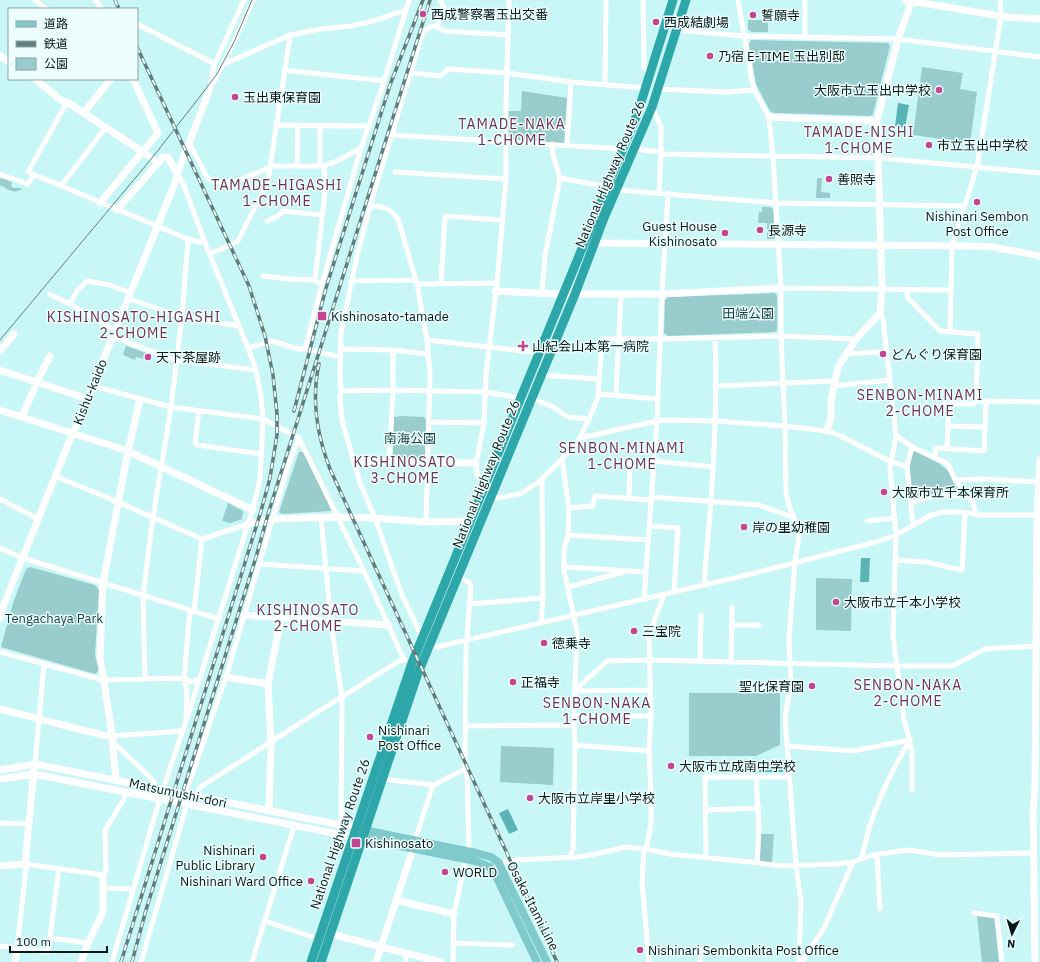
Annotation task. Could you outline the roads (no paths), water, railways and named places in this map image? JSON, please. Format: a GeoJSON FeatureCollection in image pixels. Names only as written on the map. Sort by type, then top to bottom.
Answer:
{"type":"FeatureCollection","features":[{"type":"Feature","properties":{"kind":"highway","name":"National Highway Route 26"},"geometry":{"type":"LineString","coordinates":[[321,962],[408,661],[422,637],[485,485],[526,398],[541,375],[575,294],[595,243],[673,0]]}},
{"type":"Feature","properties":{"kind":"highway","name":"National Highway Route 26"},"geometry":{"type":"LineString","coordinates":[[311,962],[359,834],[382,779],[429,646],[490,498],[526,398],[540,353],[564,294],[613,188],[635,149],[652,107],[686,0]]}},
{"type":"Feature","properties":{"kind":"main road","name":"Osaka Itami Line"},"geometry":{"type":"LineString","coordinates":[[359,834],[416,840],[467,855],[490,867],[497,878],[537,962]]}},
{"type":"Feature","properties":{"kind":"main road","name":"Osaka Itami Line"},"geometry":{"type":"LineString","coordinates":[[359,834],[412,849],[491,857],[499,863],[547,962]]}},
{"type":"Feature","properties":{"kind":"street"},"geometry":{"type":"LineString","coordinates":[[35,0],[45,8]]}},
{"type":"Feature","properties":{"kind":"street"},"geometry":{"type":"LineString","coordinates":[[95,0],[101,7],[100,8]]}},
{"type":"Feature","properties":{"kind":"street"},"geometry":{"type":"LineString","coordinates":[[208,94],[215,64],[244,0]]}},
{"type":"Feature","properties":{"kind":"street"},"geometry":{"type":"LineString","coordinates":[[208,94],[224,64],[253,0]]}},
{"type":"Feature","properties":{"kind":"street"},"geometry":{"type":"LineString","coordinates":[[305,349],[361,148],[384,81],[409,0]]}},
{"type":"Feature","properties":{"kind":"street"},"geometry":{"type":"LineString","coordinates":[[437,26],[444,7],[440,0]]}},
{"type":"Feature","properties":{"kind":"street"},"geometry":{"type":"LineString","coordinates":[[485,485],[477,474],[476,463],[484,423],[486,374],[497,283],[501,220],[506,179],[505,142],[509,0]]}},
{"type":"Feature","properties":{"kind":"street"},"geometry":{"type":"LineString","coordinates":[[605,85],[606,0]]}},
{"type":"Feature","properties":{"kind":"street"},"geometry":{"type":"LineString","coordinates":[[643,0],[644,66],[650,74]]}},
{"type":"Feature","properties":{"kind":"street"},"geometry":{"type":"LineString","coordinates":[[738,0],[754,90],[768,117],[773,156],[781,288],[786,491],[789,506],[798,526],[799,535],[795,562],[789,638],[791,685],[785,717],[788,777],[800,901],[799,962]]}},
{"type":"Feature","properties":{"kind":"street"},"geometry":{"type":"LineString","coordinates":[[805,0],[805,37]]}},
{"type":"Feature","properties":{"kind":"street"},"geometry":{"type":"LineString","coordinates":[[912,790],[912,751],[904,719],[893,636],[896,535],[890,468],[896,435],[882,318],[880,313],[882,289],[878,121],[898,39],[910,0],[1000,16],[1040,20]]}},
{"type":"Feature","properties":{"kind":"street"},"geometry":{"type":"LineString","coordinates":[[950,332],[952,246],[977,167],[1000,16],[1000,0]]}},
{"type":"Feature","properties":{"kind":"street"},"geometry":{"type":"LineString","coordinates":[[224,64],[290,36],[321,29],[351,26],[373,21],[406,10]]}},
{"type":"Feature","properties":{"kind":"street"},"geometry":{"type":"LineString","coordinates":[[138,25],[215,64]]}},
{"type":"Feature","properties":{"kind":"street"},"geometry":{"type":"LineString","coordinates":[[422,637],[402,595],[375,518],[360,483],[342,420],[340,397],[341,333],[351,281],[370,206],[423,32],[430,27],[437,26],[444,31],[508,35]]}},
{"type":"Feature","properties":{"kind":"street"},"geometry":{"type":"LineString","coordinates":[[676,30],[744,36],[898,39],[1040,57]]}},
{"type":"Feature","properties":{"kind":"street"},"geometry":{"type":"LineString","coordinates":[[210,254],[238,241],[268,181],[290,36]]}},
{"type":"Feature","properties":{"kind":"street"},"geometry":{"type":"LineString","coordinates":[[410,73],[441,76],[448,69],[507,73],[571,82],[646,88]]}},
{"type":"Feature","properties":{"kind":"street"},"geometry":{"type":"LineString","coordinates":[[284,70],[384,81]]}},
{"type":"Feature","properties":{"kind":"street"},"geometry":{"type":"LineString","coordinates":[[36,80],[66,104],[67,102],[84,112],[157,162]]}},
{"type":"Feature","properties":{"kind":"street"},"geometry":{"type":"LineString","coordinates":[[84,112],[110,80]]}},
{"type":"Feature","properties":{"kind":"street"},"geometry":{"type":"LineString","coordinates":[[100,203],[158,133],[134,80]]}},
{"type":"Feature","properties":{"kind":"street"},"geometry":{"type":"LineString","coordinates":[[567,145],[571,82]]}},
{"type":"Feature","properties":{"kind":"street"},"geometry":{"type":"LineString","coordinates":[[658,89],[726,92],[754,90]]}},
{"type":"Feature","properties":{"kind":"street","name":"Kishu-kaido"},"geometry":{"type":"LineString","coordinates":[[0,619],[2,604],[23,558],[55,476],[130,296],[175,183],[177,174],[208,94]]}},
{"type":"Feature","properties":{"kind":"street"},"geometry":{"type":"LineString","coordinates":[[66,104],[28,172],[188,239],[205,243]]}},
{"type":"Feature","properties":{"kind":"street"},"geometry":{"type":"LineString","coordinates":[[652,107],[661,127],[659,192]]}},
{"type":"Feature","properties":{"kind":"street"},"geometry":{"type":"LineString","coordinates":[[768,117],[878,121]]}},
{"type":"Feature","properties":{"kind":"street"},"geometry":{"type":"LineString","coordinates":[[276,125],[369,126]]}},
{"type":"Feature","properties":{"kind":"street"},"geometry":{"type":"LineString","coordinates":[[297,166],[298,125]]}},
{"type":"Feature","properties":{"kind":"street"},"geometry":{"type":"LineString","coordinates":[[315,280],[325,192],[320,125]]}},
{"type":"Feature","properties":{"kind":"street"},"geometry":{"type":"LineString","coordinates":[[61,186],[106,127]]}},
{"type":"Feature","properties":{"kind":"street"},"geometry":{"type":"LineString","coordinates":[[392,134],[624,149]]}},
{"type":"Feature","properties":{"kind":"street"},"geometry":{"type":"LineString","coordinates":[[189,143],[207,177],[226,184],[270,167],[322,166],[337,161],[361,148]]}},
{"type":"Feature","properties":{"kind":"street"},"geometry":{"type":"LineString","coordinates":[[542,293],[545,256],[560,178],[553,155],[552,144]]}},
{"type":"Feature","properties":{"kind":"street"},"geometry":{"type":"LineString","coordinates":[[635,149],[661,153],[879,158],[1040,173]]}},
{"type":"Feature","properties":{"kind":"street"},"geometry":{"type":"LineString","coordinates":[[112,962],[160,798],[185,725],[253,510],[260,479],[263,419],[262,397],[256,370],[205,243],[183,183],[168,157],[163,157],[157,162],[117,210]]}},
{"type":"Feature","properties":{"kind":"street"},"geometry":{"type":"LineString","coordinates":[[395,172],[506,179]]}},
{"type":"Feature","properties":{"kind":"street"},"geometry":{"type":"LineString","coordinates":[[0,174],[28,184],[34,175]]}},
{"type":"Feature","properties":{"kind":"street"},"geometry":{"type":"LineString","coordinates":[[560,178],[613,188],[776,203],[964,206]]}},
{"type":"Feature","properties":{"kind":"street"},"geometry":{"type":"LineString","coordinates":[[644,599],[658,399],[668,193]]}},
{"type":"Feature","properties":{"kind":"street"},"geometry":{"type":"LineString","coordinates":[[370,206],[383,207],[392,210],[398,218],[417,282],[427,340],[430,375],[430,422],[426,522]]}},
{"type":"Feature","properties":{"kind":"street"},"geometry":{"type":"LineString","coordinates":[[267,221],[278,216],[283,211],[322,215]]}},
{"type":"Feature","properties":{"kind":"street"},"geometry":{"type":"LineString","coordinates":[[441,283],[446,216],[501,220]]}},
{"type":"Feature","properties":{"kind":"street"},"geometry":{"type":"LineString","coordinates":[[145,678],[143,596],[152,517],[171,407],[182,317],[188,239]]}},
{"type":"Feature","properties":{"kind":"street"},"geometry":{"type":"LineString","coordinates":[[595,243],[952,246],[993,248],[1040,256]]}},
{"type":"Feature","properties":{"kind":"street"},"geometry":{"type":"LineString","coordinates":[[263,276],[315,280],[322,284]]}},
{"type":"Feature","properties":{"kind":"street"},"geometry":{"type":"LineString","coordinates":[[351,281],[497,283]]}},
{"type":"Feature","properties":{"kind":"street"},"geometry":{"type":"LineString","coordinates":[[70,304],[77,291],[87,282],[110,285],[130,296],[182,317],[239,326]]}},
{"type":"Feature","properties":{"kind":"street"},"geometry":{"type":"LineString","coordinates":[[495,291],[564,294],[662,294],[781,288],[950,290]]}},
{"type":"Feature","properties":{"kind":"street"},"geometry":{"type":"LineString","coordinates":[[907,290],[908,298],[940,331],[978,334],[976,400],[973,404],[947,404],[947,449]]}},
{"type":"Feature","properties":{"kind":"street"},"geometry":{"type":"LineString","coordinates":[[616,395],[622,293]]}},
{"type":"Feature","properties":{"kind":"street"},"geometry":{"type":"LineString","coordinates":[[49,294],[110,327]]}},
{"type":"Feature","properties":{"kind":"street"},"geometry":{"type":"LineString","coordinates":[[827,431],[831,400],[838,367],[856,340],[880,313]]}},
{"type":"Feature","properties":{"kind":"street"},"geometry":{"type":"LineString","coordinates":[[0,351],[14,334]]}},
{"type":"Feature","properties":{"kind":"street"},"geometry":{"type":"LineString","coordinates":[[490,498],[520,494],[542,479],[580,438],[598,394],[602,339],[619,340],[781,336],[856,340]]}},
{"type":"Feature","properties":{"kind":"street"},"geometry":{"type":"LineString","coordinates":[[113,337],[176,360],[256,370]]}},
{"type":"Feature","properties":{"kind":"street"},"geometry":{"type":"LineString","coordinates":[[704,585],[716,421],[715,338]]}},
{"type":"Feature","properties":{"kind":"street"},"geometry":{"type":"LineString","coordinates":[[427,340],[540,353]]}},
{"type":"Feature","properties":{"kind":"street"},"geometry":{"type":"LineString","coordinates":[[248,348],[272,341],[340,357]]}},
{"type":"Feature","properties":{"kind":"street"},"geometry":{"type":"LineString","coordinates":[[340,349],[393,350],[428,354]]}},
{"type":"Feature","properties":{"kind":"street"},"geometry":{"type":"LineString","coordinates":[[389,461],[393,390],[393,350]]}},
{"type":"Feature","properties":{"kind":"street"},"geometry":{"type":"LineString","coordinates":[[846,354],[878,352]]}},
{"type":"Feature","properties":{"kind":"street"},"geometry":{"type":"LineString","coordinates":[[22,417],[50,356]]}},
{"type":"Feature","properties":{"kind":"street"},"geometry":{"type":"LineString","coordinates":[[0,370],[88,399]]}},
{"type":"Feature","properties":{"kind":"street"},"geometry":{"type":"LineString","coordinates":[[541,375],[599,379]]}},
{"type":"Feature","properties":{"kind":"street"},"geometry":{"type":"LineString","coordinates":[[716,386],[890,380]]}},
{"type":"Feature","properties":{"kind":"street"},"geometry":{"type":"LineString","coordinates":[[93,386],[171,407],[263,419],[299,438],[389,626],[408,661],[399,661],[199,788],[197,797]]}},
{"type":"Feature","properties":{"kind":"street"},"geometry":{"type":"LineString","coordinates":[[341,392],[393,390],[486,392],[526,398],[553,407],[568,417],[589,419]]}},
{"type":"Feature","properties":{"kind":"street"},"geometry":{"type":"LineString","coordinates":[[598,394],[658,399]]}},
{"type":"Feature","properties":{"kind":"street"},"geometry":{"type":"LineString","coordinates":[[116,780],[100,657],[103,583],[120,503],[128,451],[140,399]]}},
{"type":"Feature","properties":{"kind":"street"},"geometry":{"type":"LineString","coordinates":[[976,400],[1040,402]]}},
{"type":"Feature","properties":{"kind":"street"},"geometry":{"type":"LineString","coordinates":[[935,458],[936,448],[984,451],[986,401]]}},
{"type":"Feature","properties":{"kind":"street"},"geometry":{"type":"LineString","coordinates":[[0,410],[128,451],[253,510]]}},
{"type":"Feature","properties":{"kind":"street"},"geometry":{"type":"LineString","coordinates":[[200,411],[195,443],[197,445],[261,454]]}},
{"type":"Feature","properties":{"kind":"street"},"geometry":{"type":"LineString","coordinates":[[580,438],[666,420],[716,421],[785,426],[827,431],[841,436],[891,462],[907,466]]}},
{"type":"Feature","properties":{"kind":"street"},"geometry":{"type":"LineString","coordinates":[[430,422],[484,423]]}},
{"type":"Feature","properties":{"kind":"street"},"geometry":{"type":"LineString","coordinates":[[948,426],[985,427]]}},
{"type":"Feature","properties":{"kind":"street"},"geometry":{"type":"LineString","coordinates":[[896,435],[912,447],[948,464],[955,480],[973,503],[976,515]]}},
{"type":"Feature","properties":{"kind":"street"},"geometry":{"type":"LineString","coordinates":[[141,962],[187,804],[185,795],[226,677],[288,466],[299,438]]}},
{"type":"Feature","properties":{"kind":"street"},"geometry":{"type":"LineString","coordinates":[[912,447],[907,466],[913,525]]}},
{"type":"Feature","properties":{"kind":"street"},"geometry":{"type":"LineString","coordinates":[[562,459],[569,508],[568,535],[564,550],[564,567],[577,631],[574,691],[573,850],[569,858]]}},
{"type":"Feature","properties":{"kind":"street"},"geometry":{"type":"LineString","coordinates":[[1035,962],[1033,854],[1037,836],[1036,646],[1040,460]]}},
{"type":"Feature","properties":{"kind":"street"},"geometry":{"type":"LineString","coordinates":[[354,461],[476,463]]}},
{"type":"Feature","properties":{"kind":"street"},"geometry":{"type":"LineString","coordinates":[[629,498],[630,464],[654,463],[713,467]]}},
{"type":"Feature","properties":{"kind":"street"},"geometry":{"type":"LineString","coordinates":[[55,476],[202,539],[248,524],[273,520],[338,517],[426,522],[470,521]]}},
{"type":"Feature","properties":{"kind":"street"},"geometry":{"type":"LineString","coordinates":[[541,623],[543,598],[542,479]]}},
{"type":"Feature","properties":{"kind":"street"},"geometry":{"type":"LineString","coordinates":[[955,480],[983,479],[1040,482]]}},
{"type":"Feature","properties":{"kind":"street"},"geometry":{"type":"LineString","coordinates":[[911,503],[923,498],[952,495],[968,496]]}},
{"type":"Feature","properties":{"kind":"street"},"geometry":{"type":"LineString","coordinates":[[569,508],[593,506],[595,496],[651,498],[759,505],[794,518]]}},
{"type":"Feature","properties":{"kind":"street"},"geometry":{"type":"LineString","coordinates":[[0,499],[38,519]]}},
{"type":"Feature","properties":{"kind":"street"},"geometry":{"type":"LineString","coordinates":[[429,646],[437,647],[664,595],[795,562],[896,535],[931,515],[943,512],[976,515],[1038,515]]}},
{"type":"Feature","properties":{"kind":"street"},"geometry":{"type":"LineString","coordinates":[[896,560],[925,562],[962,570],[965,513]]}},
{"type":"Feature","properties":{"kind":"street"},"geometry":{"type":"LineString","coordinates":[[321,518],[330,622],[342,698],[341,825]]}},
{"type":"Feature","properties":{"kind":"street"},"geometry":{"type":"LineString","coordinates":[[867,521],[895,518]]}},
{"type":"Feature","properties":{"kind":"street"},"geometry":{"type":"LineString","coordinates":[[649,526],[678,528],[674,592]]}},
{"type":"Feature","properties":{"kind":"street"},"geometry":{"type":"LineString","coordinates":[[568,535],[648,540]]}},
{"type":"Feature","properties":{"kind":"street"},"geometry":{"type":"LineString","coordinates":[[185,725],[187,691],[184,678],[202,539]]}},
{"type":"Feature","properties":{"kind":"street"},"geometry":{"type":"LineString","coordinates":[[0,548],[23,558],[219,619]]}},
{"type":"Feature","properties":{"kind":"street"},"geometry":{"type":"LineString","coordinates":[[260,564],[364,571]]}},
{"type":"Feature","properties":{"kind":"street"},"geometry":{"type":"LineString","coordinates":[[564,567],[646,572]]}},
{"type":"Feature","properties":{"kind":"street"},"geometry":{"type":"LineString","coordinates":[[568,587],[629,571]]}},
{"type":"Feature","properties":{"kind":"street"},"geometry":{"type":"LineString","coordinates":[[453,962],[454,914],[469,844],[467,774],[465,769],[465,726],[466,640],[470,587],[469,582],[458,577]]}},
{"type":"Feature","properties":{"kind":"street"},"geometry":{"type":"LineString","coordinates":[[648,962],[642,881],[645,849],[651,824],[649,751],[651,716],[649,635],[664,595]]}},
{"type":"Feature","properties":{"kind":"street"},"geometry":{"type":"LineString","coordinates":[[469,604],[543,598]]}},
{"type":"Feature","properties":{"kind":"street"},"geometry":{"type":"LineString","coordinates":[[731,662],[732,607]]}},
{"type":"Feature","properties":{"kind":"street"},"geometry":{"type":"LineString","coordinates":[[244,615],[389,626]]}},
{"type":"Feature","properties":{"kind":"street"},"geometry":{"type":"LineString","coordinates":[[700,661],[701,616]]}},
{"type":"Feature","properties":{"kind":"street"},"geometry":{"type":"LineString","coordinates":[[270,811],[271,742],[268,684],[281,618]]}},
{"type":"Feature","properties":{"kind":"street"},"geometry":{"type":"LineString","coordinates":[[732,625],[759,625]]}},
{"type":"Feature","properties":{"kind":"street"},"geometry":{"type":"LineString","coordinates":[[574,691],[607,660],[952,666],[985,648],[1036,646]]}},
{"type":"Feature","properties":{"kind":"street"},"geometry":{"type":"LineString","coordinates":[[0,652],[103,680],[184,678],[189,682],[199,680]]}},
{"type":"Feature","properties":{"kind":"street"},"geometry":{"type":"LineString","coordinates":[[15,962],[26,869],[25,864],[28,824],[44,664]]}},
{"type":"Feature","properties":{"kind":"street"},"geometry":{"type":"LineString","coordinates":[[226,677],[268,684]]}},
{"type":"Feature","properties":{"kind":"street"},"geometry":{"type":"LineString","coordinates":[[574,691],[650,690]]}},
{"type":"Feature","properties":{"kind":"street"},"geometry":{"type":"LineString","coordinates":[[0,709],[111,738],[183,731]]}},
{"type":"Feature","properties":{"kind":"street"},"geometry":{"type":"LineString","coordinates":[[574,716],[651,716]]}},
{"type":"Feature","properties":{"kind":"street"},"geometry":{"type":"LineString","coordinates":[[465,726],[574,725]]}},
{"type":"Feature","properties":{"kind":"street"},"geometry":{"type":"LineString","coordinates":[[111,738],[154,781],[153,788]]}},
{"type":"Feature","properties":{"kind":"street"},"geometry":{"type":"LineString","coordinates":[[787,746],[853,751],[910,740]]}},
{"type":"Feature","properties":{"kind":"street"},"geometry":{"type":"LineString","coordinates":[[862,858],[864,845],[879,799],[892,770],[910,740]]}},
{"type":"Feature","properties":{"kind":"street"},"geometry":{"type":"LineString","coordinates":[[574,745],[649,751]]}},
{"type":"Feature","properties":{"kind":"street","name":"Matsumushi-dori"},"geometry":{"type":"LineString","coordinates":[[0,770],[35,764],[341,825],[359,834]]}},
{"type":"Feature","properties":{"kind":"street"},"geometry":{"type":"LineString","coordinates":[[382,779],[433,785],[465,769]]}},
{"type":"Feature","properties":{"kind":"street","name":"Matsumushi-dori"},"geometry":{"type":"LineString","coordinates":[[0,779],[34,774],[294,826],[359,834]]}},
{"type":"Feature","properties":{"kind":"street"},"geometry":{"type":"LineString","coordinates":[[706,858],[705,777],[788,777]]}},
{"type":"Feature","properties":{"kind":"street"},"geometry":{"type":"LineString","coordinates":[[756,777],[759,808],[757,863]]}},
{"type":"Feature","properties":{"kind":"street"},"geometry":{"type":"LineString","coordinates":[[416,840],[433,785]]}},
{"type":"Feature","properties":{"kind":"street"},"geometry":{"type":"LineString","coordinates":[[81,962],[88,943],[103,912],[103,875],[106,871],[105,830],[124,799],[125,791]]}},
{"type":"Feature","properties":{"kind":"street"},"geometry":{"type":"LineString","coordinates":[[706,810],[759,808]]}},
{"type":"Feature","properties":{"kind":"street"},"geometry":{"type":"LineString","coordinates":[[0,823],[28,824]]}},
{"type":"Feature","properties":{"kind":"street"},"geometry":{"type":"LineString","coordinates":[[254,962],[254,956],[294,826]]}},
{"type":"Feature","properties":{"kind":"street"},"geometry":{"type":"LineString","coordinates":[[499,863],[516,860],[569,858],[596,854],[623,847],[645,849],[670,854],[780,866],[827,865],[853,862],[877,854],[909,850],[940,855],[1033,854]]}},
{"type":"Feature","properties":{"kind":"street"},"geometry":{"type":"LineString","coordinates":[[376,962],[412,849]]}},
{"type":"Feature","properties":{"kind":"street"},"geometry":{"type":"LineString","coordinates":[[877,854],[880,909]]}},
{"type":"Feature","properties":{"kind":"street"},"geometry":{"type":"LineString","coordinates":[[802,962],[824,928],[853,862]]}},
{"type":"Feature","properties":{"kind":"street"},"geometry":{"type":"LineString","coordinates":[[0,866],[25,864],[103,875]]}},
{"type":"Feature","properties":{"kind":"street"},"geometry":{"type":"LineString","coordinates":[[0,946],[48,952],[59,868]]}},
{"type":"Feature","properties":{"kind":"street"},"geometry":{"type":"LineString","coordinates":[[103,888],[134,889]]}},
{"type":"Feature","properties":{"kind":"street"},"geometry":{"type":"LineString","coordinates":[[396,900],[454,914]]}},
{"type":"Feature","properties":{"kind":"street"},"geometry":{"type":"LineString","coordinates":[[974,913],[997,916],[1002,962]]}},
{"type":"Feature","properties":{"kind":"street"},"geometry":{"type":"LineString","coordinates":[[265,921],[319,939]]}},
{"type":"Feature","properties":{"kind":"street"},"geometry":{"type":"LineString","coordinates":[[330,934],[430,961],[441,962]]}},
{"type":"Feature","properties":{"kind":"street"},"geometry":{"type":"LineString","coordinates":[[50,938],[88,943]]}},
{"type":"Feature","properties":{"kind":"street"},"geometry":{"type":"LineString","coordinates":[[453,943],[513,945]]}},
{"type":"Feature","properties":{"kind":"street"},"geometry":{"type":"LineString","coordinates":[[700,949],[700,962]]}},
{"type":"Feature","properties":{"kind":"street"},"geometry":{"type":"LineString","coordinates":[[648,951],[727,949]]}},
{"type":"Feature","properties":{"kind":"street"},"geometry":{"type":"LineString","coordinates":[[406,954],[406,962]]}},
{"type":"Feature","properties":{"kind":"tram line"},"geometry":{"type":"LineString","coordinates":[[0,340],[152,158],[217,74],[234,42],[252,0]]}},
{"type":"Feature","properties":{"kind":"railway"},"geometry":{"type":"LineString","coordinates":[[115,0],[119,8]]}},
{"type":"Feature","properties":{"kind":"railway"},"geometry":{"type":"LineString","coordinates":[[294,411],[326,288],[390,85],[423,0]]}},
{"type":"Feature","properties":{"kind":"railway"},"geometry":{"type":"LineString","coordinates":[[132,962],[146,910],[269,511],[430,0]]}},
{"type":"Feature","properties":{"kind":"railway"},"geometry":{"type":"LineString","coordinates":[[121,962],[261,511],[270,478],[277,435],[277,414],[273,375],[265,336],[249,286],[138,49]]}},
{"type":"Feature","properties":{"kind":"railway"},"geometry":{"type":"LineString","coordinates":[[319,364],[316,391],[317,417],[325,456],[330,469],[557,962]]}},
{"type":"Feature","properties":{"kind":"place","name":"西成警察署玉出交番"},"geometry":{"type":"Point","coordinates":[423,14]}},
{"type":"Feature","properties":{"kind":"place","name":"誓願寺"},"geometry":{"type":"Point","coordinates":[753,15]}},
{"type":"Feature","properties":{"kind":"place","name":"西成結劇場"},"geometry":{"type":"Point","coordinates":[656,22]}},
{"type":"Feature","properties":{"kind":"place","name":"乃宿 E-TIME 玉出別邸"},"geometry":{"type":"Point","coordinates":[710,56]}},
{"type":"Feature","properties":{"kind":"place","name":"大阪市立玉出中学校"},"geometry":{"type":"Point","coordinates":[939,90]}},
{"type":"Feature","properties":{"kind":"place","name":"玉出東保育園"},"geometry":{"type":"Point","coordinates":[235,97]}},
{"type":"Feature","properties":{"kind":"place","name":"市立玉出中学校"},"geometry":{"type":"Point","coordinates":[929,145]}},
{"type":"Feature","properties":{"kind":"place","name":"善照寺"},"geometry":{"type":"Point","coordinates":[829,179]}},
{"type":"Feature","properties":{"kind":"place","name":"Nishinari Sembon Post Office"},"geometry":{"type":"Point","coordinates":[977,202]}},
{"type":"Feature","properties":{"kind":"place","name":"長源寺"},"geometry":{"type":"Point","coordinates":[760,230]}},
{"type":"Feature","properties":{"kind":"place","name":"Guest House Kishinosato"},"geometry":{"type":"Point","coordinates":[725,233]}},
{"type":"Feature","properties":{"kind":"place","name":"Kishinosato-tamade"},"geometry":{"type":"Point","coordinates":[322,316]}},
{"type":"Feature","properties":{"kind":"place","name":"山紀会山本第一病院"},"geometry":{"type":"Point","coordinates":[523,346]}},
{"type":"Feature","properties":{"kind":"place","name":"どんぐり保育園"},"geometry":{"type":"Point","coordinates":[883,354]}},
{"type":"Feature","properties":{"kind":"place","name":"天下茶屋跡"},"geometry":{"type":"Point","coordinates":[148,357]}},
{"type":"Feature","properties":{"kind":"place","name":"大阪市立千本保育所"},"geometry":{"type":"Point","coordinates":[884,492]}},
{"type":"Feature","properties":{"kind":"place","name":"岸の里幼稚園"},"geometry":{"type":"Point","coordinates":[744,527]}},
{"type":"Feature","properties":{"kind":"place","name":"大阪市立千本小学校"},"geometry":{"type":"Point","coordinates":[836,602]}},
{"type":"Feature","properties":{"kind":"place","name":"三宝院"},"geometry":{"type":"Point","coordinates":[634,631]}},
{"type":"Feature","properties":{"kind":"place","name":"徳乗寺"},"geometry":{"type":"Point","coordinates":[544,643]}},
{"type":"Feature","properties":{"kind":"place","name":"正福寺"},"geometry":{"type":"Point","coordinates":[513,682]}},
{"type":"Feature","properties":{"kind":"place","name":"聖化保育園"},"geometry":{"type":"Point","coordinates":[812,686]}},
{"type":"Feature","properties":{"kind":"place","name":"Nishinari Post Office"},"geometry":{"type":"Point","coordinates":[370,737]}},
{"type":"Feature","properties":{"kind":"place","name":"大阪市立成南中学校"},"geometry":{"type":"Point","coordinates":[671,766]}},
{"type":"Feature","properties":{"kind":"place","name":"大阪市立岸里小学校"},"geometry":{"type":"Point","coordinates":[530,798]}},
{"type":"Feature","properties":{"kind":"place","name":"Kishinosato"},"geometry":{"type":"Point","coordinates":[356,843]}},
{"type":"Feature","properties":{"kind":"place","name":"Nishinari Public Library"},"geometry":{"type":"Point","coordinates":[263,857]}},
{"type":"Feature","properties":{"kind":"place","name":"WORLD"},"geometry":{"type":"Point","coordinates":[445,872]}},
{"type":"Feature","properties":{"kind":"place","name":"Nishinari Ward Office"},"geometry":{"type":"Point","coordinates":[311,881]}},
{"type":"Feature","properties":{"kind":"place","name":"Nishinari Sembonkita Post Office"},"geometry":{"type":"Point","coordinates":[640,950]}},
{"type":"Feature","properties":{"kind":"district","name":"TAMADE-NAKA 1-CHOME"},"geometry":{"type":"Point","coordinates":[512,132]}},
{"type":"Feature","properties":{"kind":"district","name":"TAMADE-NISHI 1-CHOME"},"geometry":{"type":"Point","coordinates":[859,140]}},
{"type":"Feature","properties":{"kind":"district","name":"TAMADE-HIGASHI 1-CHOME"},"geometry":{"type":"Point","coordinates":[277,194]}},
{"type":"Feature","properties":{"kind":"district","name":"KISHINOSATO-HIGASHI 2-CHOME"},"geometry":{"type":"Point","coordinates":[134,326]}},
{"type":"Feature","properties":{"kind":"district","name":"SENBON-MINAMI 2-CHOME"},"geometry":{"type":"Point","coordinates":[920,404]}},
{"type":"Feature","properties":{"kind":"district","name":"SENBON-MINAMI 1-CHOME"},"geometry":{"type":"Point","coordinates":[622,456]}},
{"type":"Feature","properties":{"kind":"district","name":"KISHINOSATO 3-CHOME"},"geometry":{"type":"Point","coordinates":[405,470]}},
{"type":"Feature","properties":{"kind":"district","name":"KISHINOSATO 2-CHOME"},"geometry":{"type":"Point","coordinates":[308,618]}},
{"type":"Feature","properties":{"kind":"district","name":"SENBON-NAKA 2-CHOME"},"geometry":{"type":"Point","coordinates":[908,694]}},
{"type":"Feature","properties":{"kind":"district","name":"SENBON-NAKA 1-CHOME"},"geometry":{"type":"Point","coordinates":[597,712]}},
{"type":"Feature","properties":{"kind":"park label","name":"田端公園"},"geometry":{"type":"Point","coordinates":[748,313]}},
{"type":"Feature","properties":{"kind":"park label","name":"南海公園"},"geometry":{"type":"Point","coordinates":[410,438]}},
{"type":"Feature","properties":{"kind":"park label","name":"Tengachaya Park"},"geometry":{"type":"Point","coordinates":[54,618]}}]}
